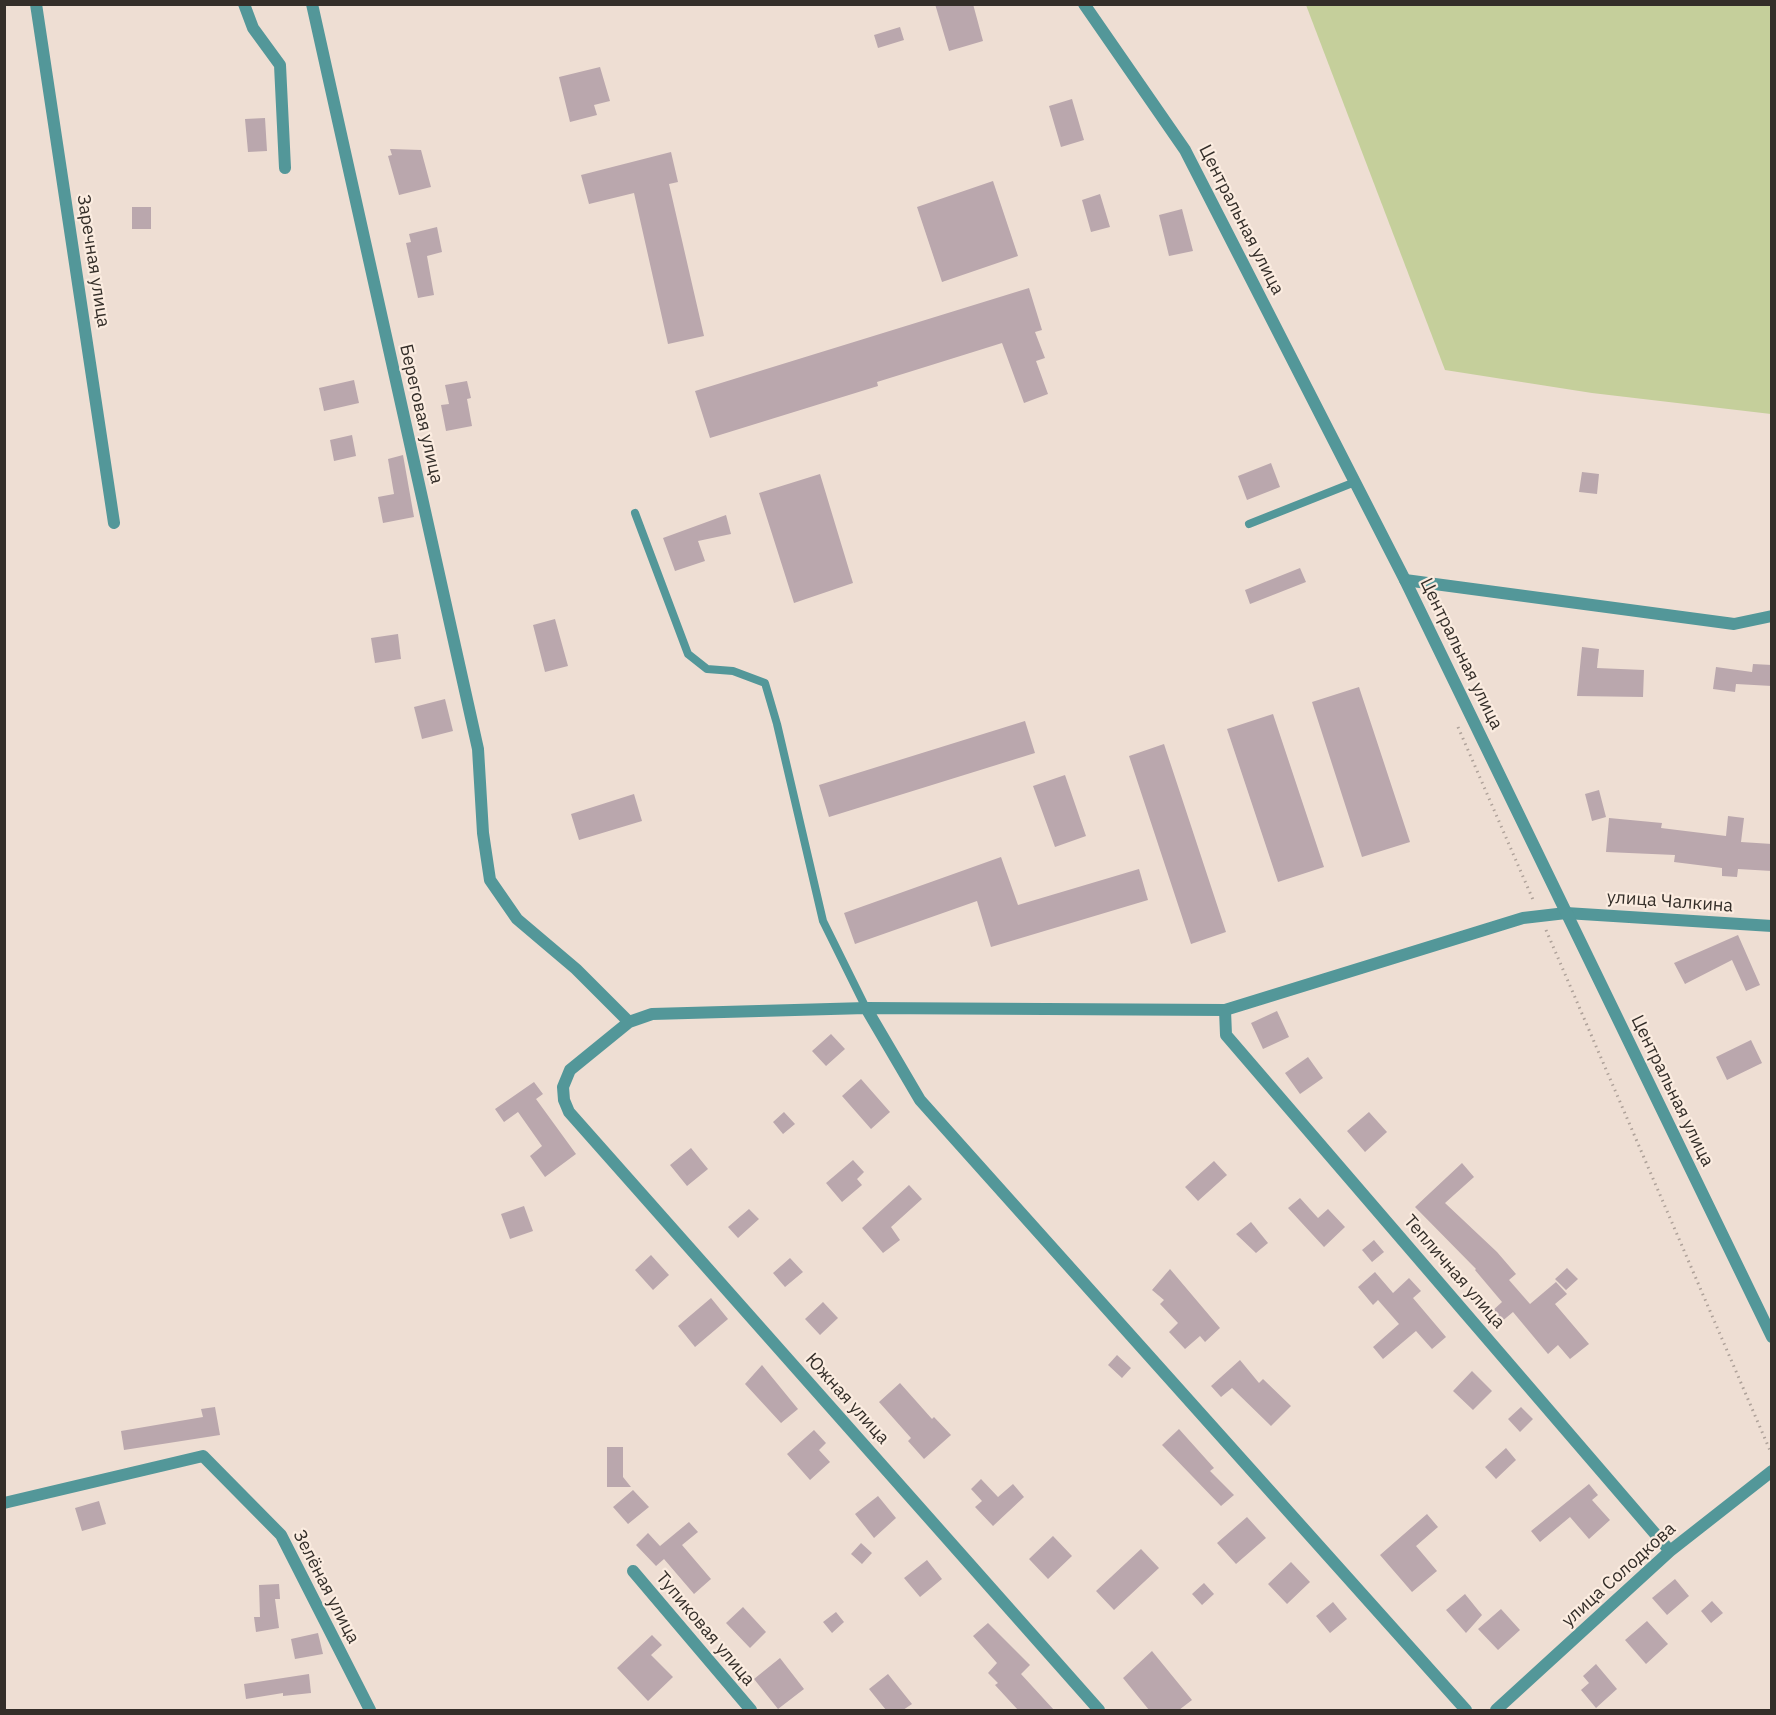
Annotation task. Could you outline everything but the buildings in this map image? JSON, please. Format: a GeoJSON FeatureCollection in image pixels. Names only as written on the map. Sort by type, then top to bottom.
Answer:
{"type":"FeatureCollection","features":[{"type":"Feature","properties":{"kind":"street","name":"Заречная улица"},"geometry":{"type":"LineString","coordinates":[[36,4],[114,523]]}},
{"type":"Feature","properties":{"kind":"street"},"geometry":{"type":"LineString","coordinates":[[244,4],[253,27],[279,65],[285,168]]}},
{"type":"Feature","properties":{"kind":"street","name":"Береговая улица"},"geometry":{"type":"LineString","coordinates":[[312,4],[478,749],[483,834],[490,880],[517,919],[576,969],[629,1022]]}},
{"type":"Feature","properties":{"kind":"street","name":"Центральная улица"},"geometry":{"type":"LineString","coordinates":[[1084,4],[1185,150],[1405,580],[1772,1337]]}},
{"type":"Feature","properties":{"kind":"street"},"geometry":{"type":"LineString","coordinates":[[1405,580],[1734,624],[1772,616]]}},
{"type":"Feature","properties":{"kind":"street","name":"улица Чалкина"},"geometry":{"type":"LineString","coordinates":[[629,1022],[652,1014],[866,1008],[1225,1010],[1523,918],[1566,913],[1772,926]]}},
{"type":"Feature","properties":{"kind":"street"},"geometry":{"type":"LineString","coordinates":[[866,1008],[920,1100],[1466,1710]]}},
{"type":"Feature","properties":{"kind":"street","name":"Тепличная улица"},"geometry":{"type":"LineString","coordinates":[[1225,1010],[1227,1035],[1670,1551]]}},
{"type":"Feature","properties":{"kind":"street","name":"Южная улица"},"geometry":{"type":"LineString","coordinates":[[629,1022],[570,1070],[563,1087],[564,1100],[569,1112],[1099,1710]]}},
{"type":"Feature","properties":{"kind":"street","name":"Зелёная улица"},"geometry":{"type":"LineString","coordinates":[[4,1503],[203,1456],[281,1535],[370,1710]]}},
{"type":"Feature","properties":{"kind":"street","name":"улица Солодкова"},"geometry":{"type":"LineString","coordinates":[[1496,1710],[1670,1551],[1772,1471]]}},
{"type":"Feature","properties":{"kind":"street","name":"Тупиковая улица"},"geometry":{"type":"LineString","coordinates":[[633,1571],[751,1710]]}},
{"type":"Feature","properties":{"kind":"lane"},"geometry":{"type":"LineString","coordinates":[[1249,524],[1355,482]]}},
{"type":"Feature","properties":{"kind":"lane"},"geometry":{"type":"LineString","coordinates":[[635,513],[688,654],[707,669],[733,671],[765,683],[777,724],[823,921],[866,1008]]}},
{"type":"Feature","properties":{"kind":"path"},"geometry":{"type":"LineString","coordinates":[[1455,720],[1772,1455]]}},
{"type":"Feature","properties":{"kind":"green space"},"geometry":{"type":"Polygon","coordinates":[[[1306,5],[1771,5],[1771,414],[1592,393],[1445,370],[1306,5]]]}}]}
